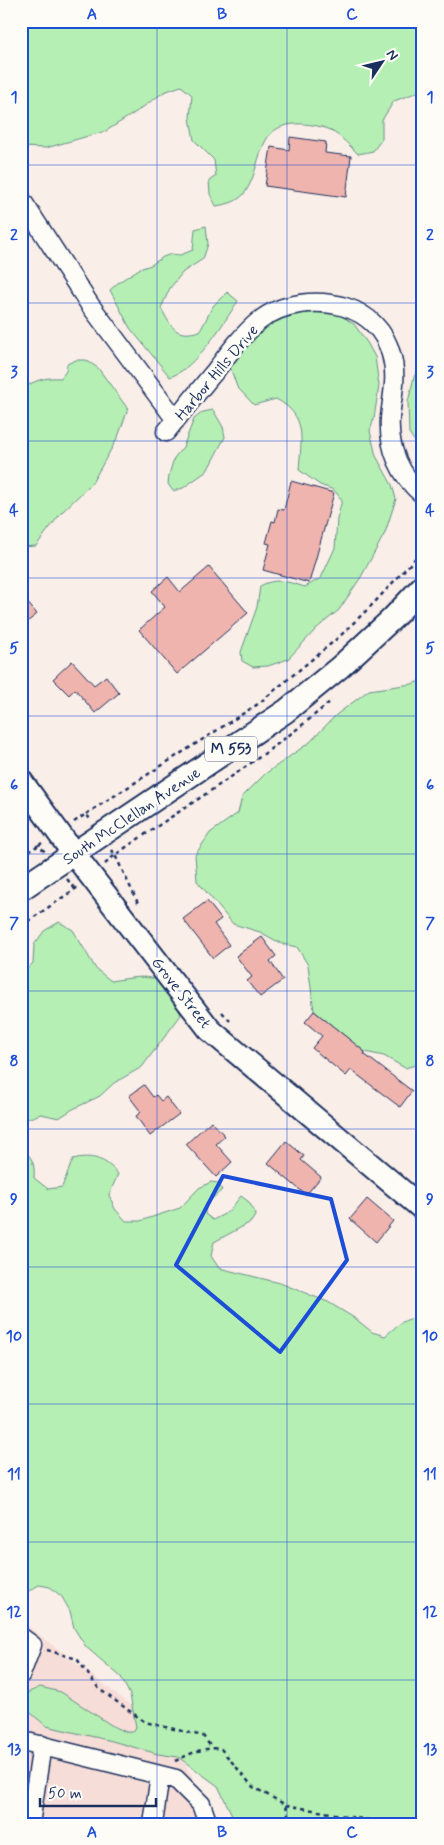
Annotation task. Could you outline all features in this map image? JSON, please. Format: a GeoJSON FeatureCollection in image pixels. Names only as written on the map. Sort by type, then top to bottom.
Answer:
{"type":"FeatureCollection","features":[{"type":"Feature","properties":{"kind":"main road","name":"South McClellan Avenue"},"geometry":{"type":"LineString","coordinates":[[21,889],[286,712],[340,667],[393,618],[423,586]]}},
{"type":"Feature","properties":{"kind":"main road","name":"Grove Street"},"geometry":{"type":"LineString","coordinates":[[21,781],[74,854],[210,1030],[423,1208]]}},
{"type":"Feature","properties":{"kind":"street","name":"Harbor Hills Drive"},"geometry":{"type":"LineString","coordinates":[[21,199],[171,426],[242,337],[260,320],[283,308],[309,303],[330,303],[353,310],[375,324],[383,334],[392,354],[396,379],[390,419],[391,440],[404,476],[423,495]]}},
{"type":"Feature","properties":{"kind":"street"},"geometry":{"type":"LineString","coordinates":[[21,1674],[27,1641]]}},
{"type":"Feature","properties":{"kind":"street"},"geometry":{"type":"LineString","coordinates":[[30,1824],[28,1744],[176,1779],[201,1804],[208,1824]]}},
{"type":"Feature","properties":{"kind":"street"},"geometry":{"type":"LineString","coordinates":[[152,1824],[160,1775]]}},
{"type":"Feature","properties":{"kind":"path"},"geometry":{"type":"LineString","coordinates":[[86,814],[258,704],[339,637],[373,604],[423,550]]}},
{"type":"Feature","properties":{"kind":"path"},"geometry":{"type":"LineString","coordinates":[[21,856],[39,845]]}},
{"type":"Feature","properties":{"kind":"path"},"geometry":{"type":"LineString","coordinates":[[115,855],[140,906]]}},
{"type":"Feature","properties":{"kind":"path"},"geometry":{"type":"LineString","coordinates":[[21,926],[74,889]]}},
{"type":"Feature","properties":{"kind":"path"},"geometry":{"type":"LineString","coordinates":[[222,1012],[236,1026]]}},
{"type":"Feature","properties":{"kind":"path"},"geometry":{"type":"LineString","coordinates":[[27,1641],[77,1659],[99,1689],[145,1722],[202,1736],[211,1747]]}},
{"type":"Feature","properties":{"kind":"path"},"geometry":{"type":"LineString","coordinates":[[160,1775],[170,1764],[196,1752],[211,1747],[221,1749],[253,1787],[286,1805],[389,1824]]}},
{"type":"Feature","properties":{"kind":"path"},"geometry":{"type":"LineString","coordinates":[[286,1805],[290,1824]]}},
{"type":"Feature","properties":{"kind":"highlighted area"},"geometry":{"type":"Polygon","coordinates":[[[223,1176],[331,1199],[347,1260],[280,1352],[176,1265],[223,1176]]]}},
{"type":"Feature","properties":{"kind":"shaded area"},"geometry":{"type":"Polygon","coordinates":[[[21,1621],[169,1734],[194,1780],[199,1824],[21,1824],[21,1621]]]}},
{"type":"Feature","properties":{"kind":"green space"},"geometry":{"type":"Polygon","coordinates":[[[21,21],[423,21],[423,92],[394,101],[382,120],[382,139],[373,151],[358,154],[334,132],[317,126],[292,124],[277,129],[266,140],[252,179],[243,195],[233,202],[216,206],[210,194],[209,181],[216,176],[214,160],[194,140],[190,118],[192,95],[181,86],[164,92],[106,131],[46,148],[21,147],[21,21]]]}},
{"type":"Feature","properties":{"kind":"green space"},"geometry":{"type":"Polygon","coordinates":[[[206,226],[208,244],[203,259],[183,272],[170,288],[161,308],[175,330],[192,333],[200,331],[213,306],[227,292],[238,301],[217,333],[199,355],[180,372],[170,377],[130,328],[110,290],[139,269],[151,265],[163,257],[171,254],[180,255],[193,250],[195,229],[206,226]]]}},
{"type":"Feature","properties":{"kind":"green space"},"geometry":{"type":"Polygon","coordinates":[[[315,312],[340,315],[354,324],[375,357],[379,386],[370,431],[376,456],[392,485],[396,499],[385,533],[361,577],[339,610],[317,628],[288,659],[268,666],[253,667],[242,661],[241,652],[257,607],[260,586],[277,581],[305,587],[321,578],[335,548],[337,519],[342,500],[334,490],[320,485],[299,470],[301,438],[298,421],[293,413],[276,399],[254,405],[237,387],[230,367],[253,338],[270,324],[286,317],[315,312]]]}},
{"type":"Feature","properties":{"kind":"green space"},"geometry":{"type":"Polygon","coordinates":[[[76,360],[86,360],[98,368],[128,409],[118,437],[92,483],[61,513],[36,546],[21,547],[21,390],[40,380],[61,378],[66,371],[67,364],[76,360]]]}},
{"type":"Feature","properties":{"kind":"green space"},"geometry":{"type":"Polygon","coordinates":[[[423,360],[423,453],[409,433],[408,402],[414,377],[423,360]]]}},
{"type":"Feature","properties":{"kind":"green space"},"geometry":{"type":"Polygon","coordinates":[[[213,410],[223,427],[225,437],[207,471],[183,488],[173,491],[168,484],[174,458],[183,447],[194,419],[203,412],[213,410]]]}},
{"type":"Feature","properties":{"kind":"green space"},"geometry":{"type":"Polygon","coordinates":[[[423,680],[423,1063],[405,1068],[384,1056],[365,1052],[314,1011],[308,965],[297,947],[282,944],[260,932],[233,924],[197,881],[195,855],[210,833],[238,813],[242,797],[265,774],[310,742],[336,715],[369,690],[412,684],[423,680]]]}},
{"type":"Feature","properties":{"kind":"green space"},"geometry":{"type":"Polygon","coordinates":[[[59,922],[73,930],[96,969],[111,981],[138,977],[155,979],[169,991],[181,1015],[142,1067],[114,1083],[100,1096],[59,1118],[41,1114],[21,1121],[21,975],[33,963],[34,945],[44,931],[59,922]]]}},
{"type":"Feature","properties":{"kind":"green space"},"geometry":{"type":"Polygon","coordinates":[[[21,1149],[32,1161],[34,1178],[48,1189],[62,1187],[73,1159],[86,1157],[98,1159],[109,1165],[118,1174],[109,1195],[115,1209],[126,1221],[140,1221],[180,1208],[199,1188],[211,1182],[218,1183],[222,1190],[206,1204],[205,1214],[213,1220],[228,1212],[241,1196],[249,1202],[256,1214],[251,1222],[214,1242],[211,1256],[219,1268],[280,1283],[328,1302],[356,1319],[372,1332],[385,1336],[407,1320],[423,1319],[423,1824],[233,1824],[233,1817],[218,1786],[178,1757],[158,1754],[46,1726],[24,1707],[25,1694],[40,1687],[61,1692],[111,1725],[126,1732],[133,1732],[136,1727],[130,1695],[121,1677],[86,1647],[74,1628],[70,1611],[62,1597],[50,1587],[39,1585],[27,1592],[26,1600],[21,1607],[21,1149]]]}},
{"type":"Feature","properties":{"kind":"building"},"geometry":{"type":"Polygon","coordinates":[[[290,137],[326,142],[325,153],[351,156],[346,197],[265,186],[271,147],[289,150],[290,137]]]}},
{"type":"Feature","properties":{"kind":"building"},"geometry":{"type":"Polygon","coordinates":[[[291,481],[334,493],[309,583],[263,570],[270,544],[266,543],[272,521],[275,522],[278,509],[284,510],[291,481]]]}},
{"type":"Feature","properties":{"kind":"building"},"geometry":{"type":"Polygon","coordinates":[[[209,567],[248,613],[177,674],[139,630],[165,607],[152,591],[168,577],[180,592],[209,567]]]}},
{"type":"Feature","properties":{"kind":"building"},"geometry":{"type":"Polygon","coordinates":[[[21,595],[37,614],[21,627],[21,595]]]}},
{"type":"Feature","properties":{"kind":"building"},"geometry":{"type":"Polygon","coordinates":[[[72,661],[94,685],[106,676],[119,693],[95,713],[75,689],[69,695],[53,679],[72,661]]]}},
{"type":"Feature","properties":{"kind":"building"},"geometry":{"type":"Polygon","coordinates":[[[207,901],[221,919],[214,924],[229,945],[213,958],[183,919],[207,901]]]}},
{"type":"Feature","properties":{"kind":"building"},"geometry":{"type":"Polygon","coordinates":[[[262,937],[276,956],[270,961],[283,980],[260,997],[247,981],[252,977],[236,956],[262,937]]]}},
{"type":"Feature","properties":{"kind":"building"},"geometry":{"type":"Polygon","coordinates":[[[314,1011],[365,1052],[364,1054],[412,1091],[400,1107],[351,1070],[346,1076],[312,1048],[322,1036],[305,1022],[314,1011]]]}},
{"type":"Feature","properties":{"kind":"building"},"geometry":{"type":"Polygon","coordinates":[[[144,1085],[153,1097],[156,1095],[161,1101],[166,1097],[179,1114],[150,1136],[136,1116],[141,1112],[129,1096],[144,1085]]]}},
{"type":"Feature","properties":{"kind":"building"},"geometry":{"type":"Polygon","coordinates":[[[211,1121],[225,1136],[216,1144],[232,1162],[216,1177],[186,1144],[211,1121]]]}},
{"type":"Feature","properties":{"kind":"building"},"geometry":{"type":"Polygon","coordinates":[[[286,1141],[304,1156],[301,1160],[321,1177],[306,1195],[268,1163],[286,1141]]]}},
{"type":"Feature","properties":{"kind":"building"},"geometry":{"type":"Polygon","coordinates":[[[367,1199],[393,1221],[376,1242],[350,1219],[367,1199]]]}}]}
